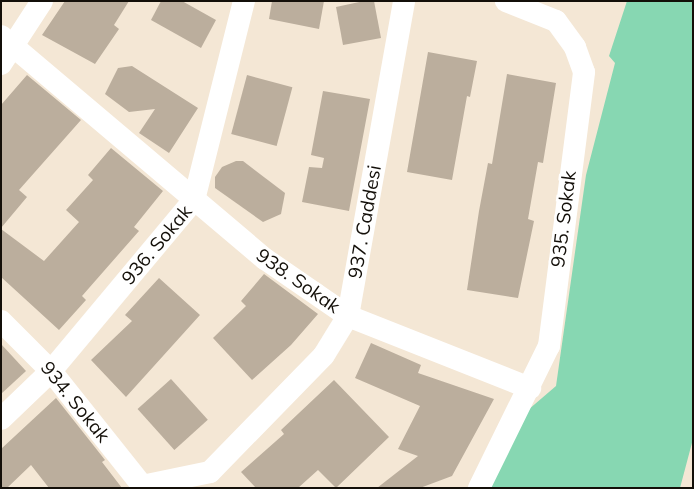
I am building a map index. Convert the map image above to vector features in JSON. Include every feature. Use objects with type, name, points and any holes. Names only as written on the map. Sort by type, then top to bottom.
[{"type":"street","points":[[5,49],[42,1]]},
{"type":"street","name":"936. Sokak","points":[[1,419],[51,371],[194,200],[244,1]]},
{"type":"street","name":"937. Caddesi","points":[[143,487],[210,472],[324,356],[348,316],[404,1]]},
{"type":"street","name":"935. Sokak","points":[[506,1],[556,21],[576,48],[584,72],[549,346],[530,388]]},
{"type":"street","name":"938. Sokak","points":[[5,49],[265,259],[348,316],[530,388]]},
{"type":"street","name":"934. Sokak","points":[[1,321],[51,371],[143,487]]},
{"type":"street","points":[[479,488],[530,388]]},
{"type":"green space","points":[[627,1],[693,1],[693,439],[680,488],[490,488],[528,410],[556,386],[586,175],[615,63],[609,56]]},
{"type":"building","points":[[65,1],[129,1],[114,25],[119,29],[95,64],[42,35]]},
{"type":"building","points":[[161,1],[182,1],[216,20],[201,48],[151,20]]},
{"type":"building","points":[[272,1],[324,1],[319,29],[269,19]]},
{"type":"building","points":[[364,1],[374,1],[381,38],[343,45],[336,7]]},
{"type":"building","points":[[428,52],[477,61],[470,97],[467,96],[452,180],[407,172]]},
{"type":"building","points":[[132,66],[198,108],[169,153],[139,133],[155,109],[129,112],[105,94],[118,68]]},
{"type":"building","points":[[507,74],[556,83],[543,163],[538,162],[528,219],[534,221],[518,298],[467,290],[479,211],[488,163],[492,164]]},
{"type":"building","points":[[27,75],[81,120],[19,190],[27,197],[1,228],[1,105]]},
{"type":"building","points":[[247,75],[292,87],[277,146],[231,134]]},
{"type":"building","points":[[323,91],[370,99],[349,211],[302,202],[309,167],[322,168],[324,158],[311,155]]},
{"type":"building","points":[[111,148],[163,191],[134,227],[139,231],[82,296],[86,300],[59,330],[1,277],[1,229],[44,261],[79,222],[66,210],[93,180],[88,175]]},
{"type":"building","points":[[236,161],[243,161],[285,193],[281,214],[263,222],[215,188],[215,177],[222,167]]},
{"type":"building","points":[[264,274],[318,314],[291,345],[252,380],[213,338],[246,306],[241,301]]},
{"type":"building","points":[[159,278],[200,315],[126,397],[91,360],[132,321],[125,315]]},
{"type":"building","points":[[371,343],[421,365],[418,373],[494,399],[452,476],[420,488],[377,488],[418,456],[398,449],[420,406],[355,378]]},
{"type":"building","points":[[1,344],[26,371],[1,394]]},
{"type":"building","points":[[171,379],[208,420],[174,450],[138,409]]},
{"type":"building","points":[[334,380],[389,437],[336,488],[318,470],[298,488],[256,488],[241,472],[284,434],[281,430]]},
{"type":"building","points":[[56,398],[105,460],[102,462],[122,488],[49,488],[31,465],[7,488],[1,488],[1,449]]}]
